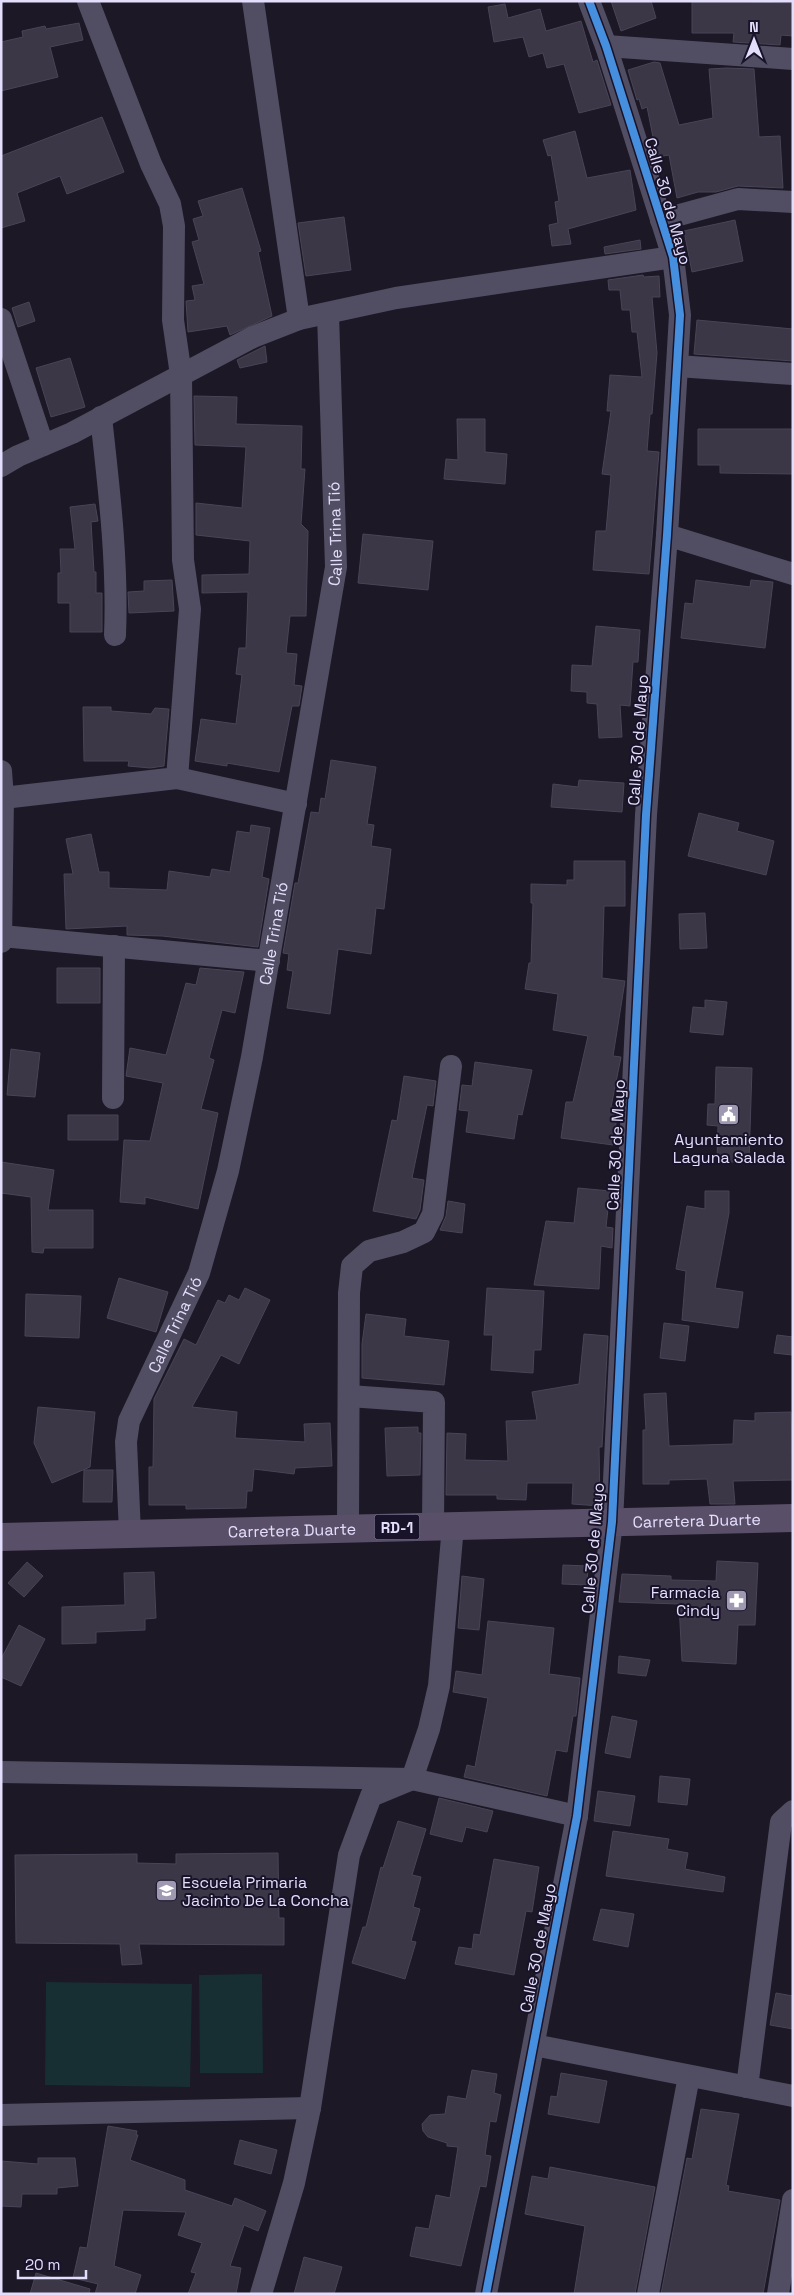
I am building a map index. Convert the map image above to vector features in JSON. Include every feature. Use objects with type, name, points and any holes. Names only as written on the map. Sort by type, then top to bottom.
[{"type":"main road","name":"Carretera Duarte","points":[[1,1537],[793,1518]]},
{"type":"street","points":[[88,1],[151,164],[170,204],[174,226],[173,320],[181,375],[183,560],[190,608],[177,778]]},
{"type":"street","points":[[253,1],[299,319]]},
{"type":"street","name":"Calle 30 de Mayo","points":[[486,2294],[577,1816],[612,1522],[646,815],[667,534],[680,315],[673,257],[606,46],[589,1]]},
{"type":"street","points":[[606,46],[793,59]]},
{"type":"street","points":[[661,220],[738,199],[793,202]]},
{"type":"street","points":[[1,466],[18,456],[72,433],[254,337],[299,319],[396,298],[673,257]]},
{"type":"street","name":"Calle Trina Tió","points":[[130,1533],[126,1442],[129,1421],[199,1273],[228,1171],[252,1057],[336,567],[328,314]]},
{"type":"street","points":[[1,319],[43,445]]},
{"type":"street","points":[[677,366],[793,374]]},
{"type":"street","points":[[101,417],[109,483],[116,610],[115,635]]},
{"type":"street","points":[[667,534],[793,574]]},
{"type":"street","points":[[1,771],[3,798],[2,939],[114,946],[269,961]]},
{"type":"street","points":[[3,798],[177,778],[296,804]]},
{"type":"street","points":[[113,1098],[114,946]]},
{"type":"street","points":[[348,1528],[349,1293],[352,1266],[369,1251],[403,1242],[424,1232],[433,1214],[451,1066]]},
{"type":"street","points":[[261,2294],[294,2183],[310,2108],[349,1855],[372,1796],[412,1779],[428,1730],[439,1686],[443,1526],[434,1402],[349,1396]]},
{"type":"street","points":[[1,1772],[412,1779],[577,1816]]},
{"type":"street","points":[[747,2087],[781,1822],[793,1811]]},
{"type":"street","points":[[534,2046],[793,2096]]},
{"type":"street","points":[[648,2294],[688,2076]]},
{"type":"street","points":[[1,2115],[310,2108]]},
{"type":"street","points":[[778,2294],[793,2200]]},
{"type":"green space","points":[[262,1974],[263,2073],[200,2073],[199,1975]]},
{"type":"green space","points":[[46,1982],[192,1984],[190,2087],[45,2085]]},
{"type":"building","points":[[611,1],[651,1],[656,18],[621,31]]},
{"type":"building","points":[[692,1],[793,3],[793,36],[781,35],[780,45],[733,42],[734,33],[692,33]]},
{"type":"building","points":[[505,4],[508,18],[540,9],[546,31],[581,21],[593,62],[597,60],[611,105],[579,113],[564,64],[547,68],[543,53],[529,57],[523,37],[494,42],[488,7]]},
{"type":"building","points":[[79,23],[83,40],[50,47],[58,77],[1,91],[1,42],[23,37],[22,31],[45,26],[46,29]]},
{"type":"building","points":[[654,62],[660,63],[679,125],[713,118],[709,69],[754,69],[759,137],[780,136],[783,188],[738,186],[716,192],[698,192],[677,198],[669,155],[657,157],[647,107],[642,109],[639,99],[637,100],[628,70]]},
{"type":"building","points":[[102,117],[124,172],[67,194],[60,176],[17,193],[25,221],[1,228],[1,156]]},
{"type":"building","points":[[575,131],[587,178],[630,170],[636,210],[568,229],[571,244],[552,246],[549,225],[558,223],[555,202],[559,201],[551,155],[548,156],[543,140]]},
{"type":"building","points":[[242,188],[261,251],[258,252],[272,316],[230,335],[227,326],[188,332],[186,301],[195,300],[192,286],[204,284],[192,242],[199,240],[193,219],[203,216],[198,201]]},
{"type":"building","points":[[344,217],[351,270],[306,276],[298,223]]},
{"type":"building","points":[[735,220],[743,261],[692,272],[684,231]]},
{"type":"building","points":[[640,240],[641,249],[605,254],[604,247]]},
{"type":"building","points":[[643,275],[644,277],[659,276],[660,297],[652,297],[657,353],[647,451],[659,452],[649,574],[593,570],[596,531],[606,531],[611,475],[602,474],[611,411],[607,411],[610,375],[642,377],[637,332],[632,332],[630,310],[622,310],[620,290],[609,290],[608,280]]},
{"type":"building","points":[[29,302],[35,321],[18,327],[12,308]]},
{"type":"building","points":[[697,320],[793,329],[793,361],[694,354]]},
{"type":"building","points":[[265,346],[267,362],[240,368],[237,360]]},
{"type":"building","points":[[70,358],[85,407],[51,417],[36,368]]},
{"type":"building","points":[[194,396],[237,397],[236,424],[302,426],[301,469],[305,469],[301,524],[308,531],[306,616],[290,616],[286,653],[297,654],[294,685],[302,686],[299,706],[292,706],[279,772],[227,763],[227,766],[195,761],[201,719],[236,724],[242,675],[236,674],[239,648],[246,648],[248,592],[202,593],[202,575],[249,574],[250,541],[196,535],[196,503],[242,508],[246,447],[195,445]]},
{"type":"building","points":[[457,419],[485,419],[485,452],[507,454],[505,484],[444,479],[446,459],[458,460]]},
{"type":"building","points":[[698,429],[793,429],[793,474],[720,473],[720,465],[698,465]]},
{"type":"building","points":[[95,504],[98,521],[91,522],[96,593],[102,593],[102,632],[70,632],[70,603],[58,603],[58,573],[61,573],[60,549],[75,549],[70,507]]},
{"type":"building","points":[[363,534],[433,541],[428,590],[358,583]]},
{"type":"building","points":[[172,580],[174,611],[129,613],[128,592],[144,591],[144,581]]},
{"type":"building","points":[[696,580],[750,587],[751,580],[773,582],[765,648],[681,638],[685,603],[693,604]]},
{"type":"building","points":[[596,626],[640,630],[638,662],[633,662],[630,706],[620,705],[622,737],[599,738],[597,704],[587,703],[587,692],[571,691],[572,665],[592,666]]},
{"type":"building","points":[[83,707],[111,707],[111,711],[151,714],[155,708],[169,709],[164,766],[150,768],[128,766],[129,761],[84,761]]},
{"type":"building","points":[[331,760],[376,767],[367,824],[374,825],[371,846],[391,849],[384,909],[376,908],[371,954],[338,949],[330,1014],[287,1008],[293,971],[287,970],[289,954],[283,953],[295,883],[298,883],[311,812],[319,813],[321,798],[325,799]]},
{"type":"building","points":[[579,780],[624,783],[622,812],[551,807],[553,784],[578,787]]},
{"type":"building","points":[[699,813],[739,823],[737,831],[774,841],[766,875],[688,856]]},
{"type":"building","points":[[251,825],[270,828],[262,877],[269,879],[258,947],[162,936],[127,935],[127,926],[66,929],[64,874],[73,874],[66,839],[91,834],[99,872],[109,872],[109,888],[167,890],[169,871],[210,877],[212,869],[230,872],[237,831],[250,833]]},
{"type":"building","points":[[574,861],[625,861],[625,906],[604,906],[602,978],[625,981],[613,1056],[621,1057],[611,1107],[618,1108],[613,1145],[561,1138],[566,1102],[573,1102],[588,1036],[553,1030],[558,994],[525,989],[529,963],[531,963],[533,903],[531,903],[531,884],[567,885],[567,880],[574,880]]},
{"type":"building","points":[[705,913],[707,948],[680,949],[679,914]]},
{"type":"building","points":[[57,968],[100,968],[100,1003],[57,1003]]},
{"type":"building","points":[[200,968],[244,972],[235,1013],[222,1010],[209,1058],[214,1060],[201,1109],[218,1113],[198,1209],[145,1197],[145,1204],[120,1202],[124,1140],[150,1141],[163,1083],[126,1076],[130,1048],[166,1055],[186,983],[196,985]]},
{"type":"building","points":[[705,1000],[727,1002],[723,1035],[690,1032],[693,1007],[705,1008]]},
{"type":"building","points":[[11,1049],[40,1053],[35,1097],[7,1095]]},
{"type":"building","points":[[475,1062],[532,1070],[522,1115],[518,1114],[514,1139],[466,1132],[469,1111],[459,1110],[462,1085],[472,1086]]},
{"type":"building","name":"Ayuntamiento Laguna Salada","points":[[716,1067],[752,1068],[749,1162],[717,1162],[718,1126],[707,1125],[708,1104],[715,1104]]},
{"type":"building","points":[[404,1076],[436,1081],[433,1106],[427,1105],[412,1178],[424,1180],[420,1210],[416,1219],[373,1211],[392,1120],[397,1121]]},
{"type":"building","points":[[68,1115],[118,1115],[118,1140],[68,1140]]},
{"type":"building","points":[[1,1162],[54,1170],[48,1210],[93,1210],[93,1248],[44,1248],[43,1253],[32,1252],[31,1197],[1,1193]]},
{"type":"building","points":[[578,1188],[610,1191],[606,1227],[613,1228],[612,1248],[601,1246],[599,1289],[534,1285],[546,1221],[574,1223]]},
{"type":"building","points":[[705,1191],[729,1191],[729,1213],[715,1288],[743,1292],[738,1328],[682,1320],[686,1271],[676,1269],[687,1206],[705,1209]]},
{"type":"building","points":[[448,1201],[465,1204],[462,1233],[440,1230],[446,1216]]},
{"type":"building","points":[[119,1278],[168,1292],[156,1332],[107,1318]]},
{"type":"building","points":[[245,1288],[270,1300],[239,1364],[221,1355],[192,1407],[237,1412],[235,1438],[305,1442],[304,1424],[330,1423],[332,1466],[295,1468],[294,1474],[254,1469],[252,1491],[247,1491],[246,1508],[186,1509],[186,1505],[149,1505],[149,1467],[153,1467],[154,1399],[184,1339],[196,1345],[218,1300],[225,1303],[229,1295],[239,1300]]},
{"type":"building","points":[[487,1288],[544,1291],[541,1350],[534,1350],[533,1373],[491,1370],[493,1335],[484,1335]]},
{"type":"building","points":[[26,1294],[81,1296],[79,1338],[25,1336]]},
{"type":"building","points":[[366,1314],[406,1319],[404,1336],[449,1341],[444,1385],[362,1378],[362,1344]]},
{"type":"building","points":[[664,1323],[689,1326],[685,1361],[660,1358]]},
{"type":"building","points":[[584,1334],[608,1336],[602,1447],[599,1447],[600,1506],[572,1504],[573,1483],[527,1483],[526,1500],[497,1499],[497,1495],[446,1495],[447,1433],[466,1434],[465,1460],[508,1461],[506,1421],[537,1420],[532,1392],[579,1384]]},
{"type":"building","points":[[777,1335],[793,1337],[792,1355],[774,1353]]},
{"type":"building","points":[[666,1393],[669,1446],[733,1444],[734,1420],[755,1421],[755,1413],[791,1412],[793,1480],[733,1481],[735,1504],[710,1504],[707,1479],[669,1480],[669,1484],[643,1484],[643,1430],[646,1430],[644,1394]]},
{"type":"building","points":[[38,1407],[95,1412],[90,1467],[52,1483],[34,1443]]},
{"type":"building","points":[[418,1427],[418,1433],[421,1433],[420,1475],[387,1476],[385,1428]]},
{"type":"building","points":[[84,1470],[113,1470],[112,1502],[83,1502]]},
{"type":"building","points":[[717,1561],[758,1563],[755,1625],[738,1625],[736,1664],[682,1661],[679,1604],[619,1602],[622,1574],[671,1576],[671,1580],[716,1581]]},
{"type":"building","points":[[27,1562],[43,1576],[24,1597],[8,1583]]},
{"type":"building","points":[[563,1565],[588,1566],[587,1585],[562,1584]]},
{"type":"building","points":[[154,1572],[156,1618],[145,1619],[145,1630],[96,1632],[96,1643],[62,1644],[62,1607],[125,1605],[124,1573]]},
{"type":"building","points":[[462,1576],[484,1579],[479,1630],[458,1628]]},
{"type":"building","points":[[488,1621],[554,1628],[549,1674],[580,1678],[576,1716],[573,1716],[567,1752],[556,1750],[547,1796],[464,1777],[467,1765],[475,1767],[488,1698],[453,1692],[456,1671],[482,1675]]},
{"type":"building","points":[[19,1625],[45,1639],[21,1686],[1,1677],[1,1659]]},
{"type":"building","points":[[619,1656],[650,1660],[646,1676],[618,1673]]},
{"type":"building","points":[[612,1716],[637,1721],[630,1758],[605,1753]]},
{"type":"building","points":[[660,1776],[690,1779],[687,1805],[658,1802]]},
{"type":"building","points":[[598,1791],[635,1796],[630,1826],[594,1821]]},
{"type":"building","points":[[439,1798],[493,1811],[487,1832],[466,1827],[462,1842],[430,1834]]},
{"type":"building","points":[[398,1821],[426,1829],[412,1875],[421,1877],[413,1907],[420,1909],[411,1941],[416,1942],[405,1979],[352,1963],[363,1927],[366,1927],[381,1867],[383,1868]]},
{"type":"building","points":[[613,1831],[669,1839],[667,1849],[688,1853],[685,1869],[725,1877],[723,1892],[606,1876]]},
{"type":"building","points":[[278,1853],[279,1918],[284,1918],[284,1945],[139,1944],[142,1964],[122,1965],[120,1944],[16,1943],[15,1855],[137,1854],[137,1863],[176,1864],[176,1854]]},
{"type":"building","points":[[494,1859],[539,1867],[532,1912],[526,1911],[514,1975],[455,1964],[459,1947],[472,1949],[474,1934],[480,1935]]},
{"type":"building","points":[[601,1909],[634,1914],[628,1947],[593,1940]]},
{"type":"building","points":[[776,1993],[793,1996],[793,2029],[770,2025]]},
{"type":"building","points":[[472,2070],[497,2074],[494,2093],[501,2095],[496,2122],[490,2121],[485,2155],[491,2156],[486,2187],[480,2186],[461,2266],[410,2256],[416,2227],[429,2229],[436,2195],[450,2198],[458,2147],[447,2146],[447,2143],[428,2137],[423,2131],[422,2124],[430,2115],[445,2114],[448,2096],[466,2099]]},
{"type":"building","points":[[561,2073],[607,2081],[599,2123],[548,2114],[551,2096],[557,2097]]},
{"type":"building","points":[[701,2109],[739,2114],[726,2185],[729,2186],[728,2191],[780,2200],[763,2294],[661,2294],[687,2158],[692,2159]]},
{"type":"building","points":[[108,2126],[137,2131],[136,2135],[138,2135],[130,2160],[185,2180],[185,2190],[232,2206],[235,2198],[266,2211],[258,2231],[244,2225],[230,2266],[241,2268],[236,2294],[188,2294],[196,2273],[191,2272],[202,2243],[178,2235],[186,2212],[123,2210],[114,2266],[141,2275],[135,2294],[95,2294],[98,2284],[73,2278],[80,2247],[87,2248]]},
{"type":"building","points":[[240,2140],[277,2150],[271,2174],[234,2164]]},
{"type":"building","points":[[38,2158],[75,2158],[78,2186],[57,2188],[57,2194],[22,2194],[21,2207],[1,2206],[1,2161],[38,2164]]},
{"type":"building","points":[[550,2167],[655,2187],[635,2294],[574,2294],[585,2226],[525,2214],[532,2176],[548,2179]]},
{"type":"building","points":[[304,2257],[342,2267],[334,2294],[294,2294]]},
{"type":"building","points":[[36,2273],[90,2289],[89,2294],[30,2294]]},
{"type":"cycle path","points":[[486,2294],[577,1816],[612,1522],[646,815],[667,535],[680,315],[673,257],[606,46],[589,1]]},
{"type":"place","name":"Ayuntamiento Laguna Salada","points":[[729,1115]]},
{"type":"place","name":"Farmacia Cindy","points":[[736,1601]]},
{"type":"place","name":"Escuela Primaria Jacinto De La Concha","points":[[166,1891]]}]
